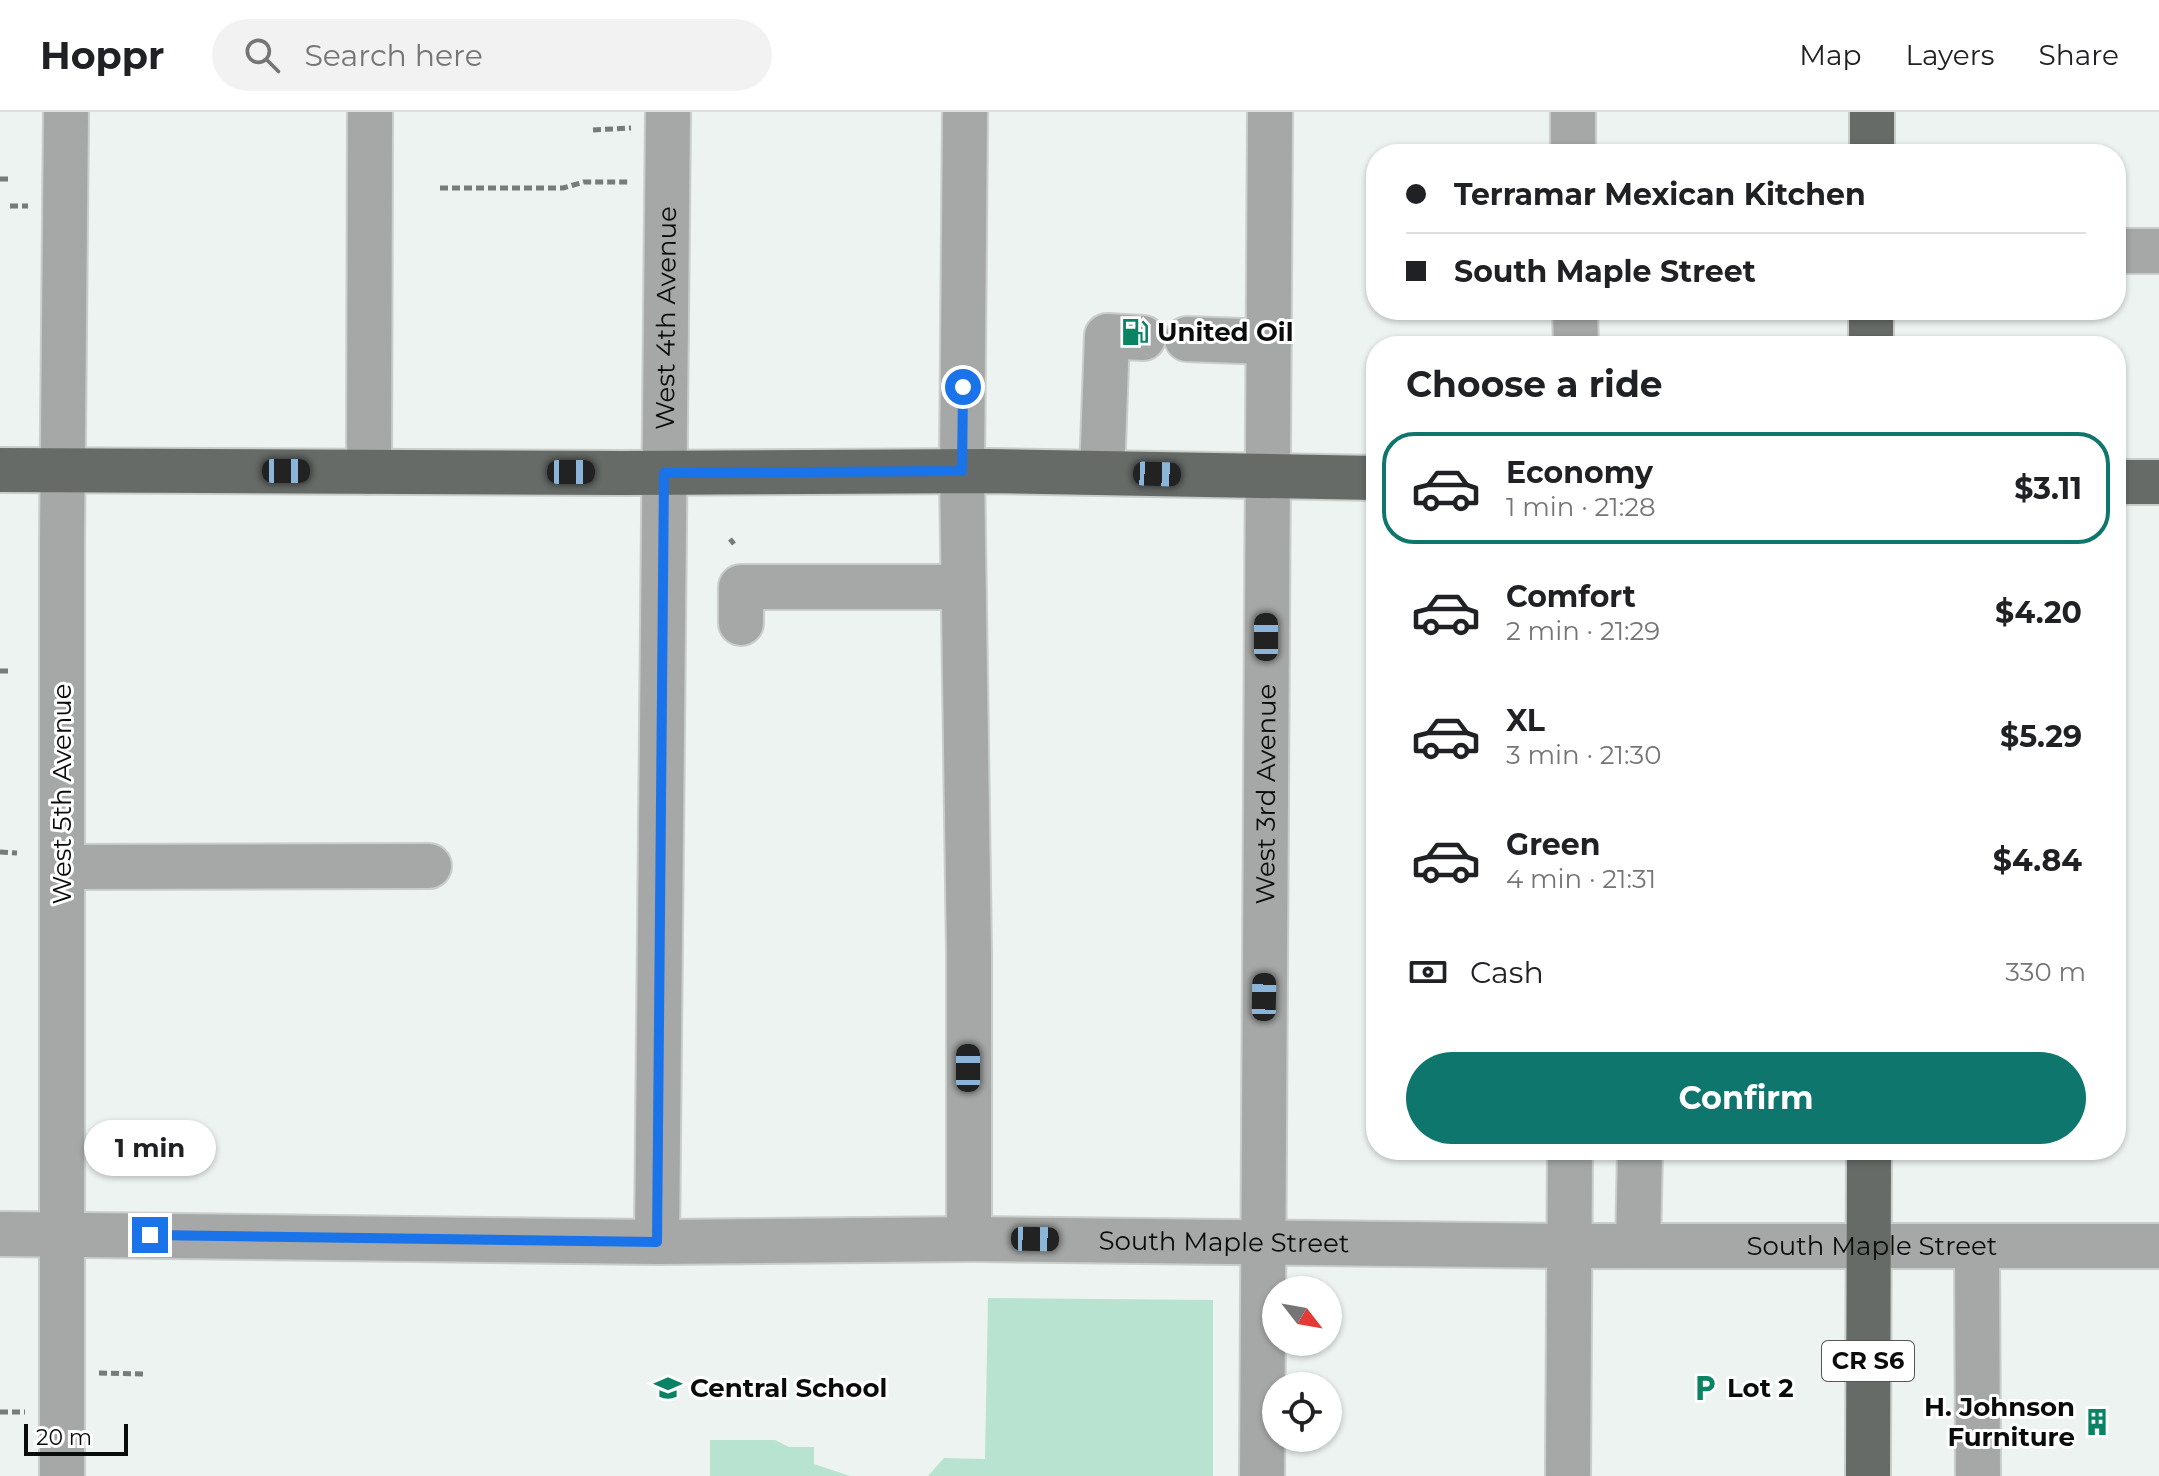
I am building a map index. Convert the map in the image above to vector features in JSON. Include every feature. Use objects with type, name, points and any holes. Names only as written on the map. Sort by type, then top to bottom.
[{"type":"main road","points":[[1872,112],[1872,144]]},
{"type":"main road","points":[[0,470],[962,471],[1366,478]]},
{"type":"main road","points":[[2126,482],[2159,482]]},
{"type":"main road","name":"CR S6","points":[[1868,1476],[1869,1160]]},
{"type":"street","name":"West 5th Avenue","points":[[62,1476],[66,112]]},
{"type":"street","points":[[369,472],[370,112]]},
{"type":"street","name":"West 4th Avenue","points":[[657,1242],[668,112]]},
{"type":"street","points":[[965,112],[962,471],[969,953],[969,1239]]},
{"type":"street","name":"West 3rd Avenue","points":[[1262,1476],[1270,112]]},
{"type":"street","points":[[1573,112],[1573,144]]},
{"type":"street","points":[[2126,251],[2159,251]]},
{"type":"street","points":[[1102,473],[1107,336],[1143,338]]},
{"type":"street","points":[[1187,339],[1269,342]]},
{"type":"street","points":[[741,623],[741,587],[963,587]]},
{"type":"street","points":[[62,867],[429,866]]},
{"type":"street","points":[[1568,1476],[1570,1160]]},
{"type":"street","points":[[1638,1246],[1640,1160]]},
{"type":"street","name":"South Maple Street","points":[[0,1234],[657,1242],[969,1239],[1569,1246],[2159,1246]]},
{"type":"street","points":[[1977,1246],[1978,1476]]},
{"type":"path","points":[[0,179],[10,179]]},
{"type":"path","points":[[440,188],[563,188],[584,182],[667,180]]},
{"type":"path","points":[[0,671],[9,671]]},
{"type":"path","points":[[0,852],[17,853]]},
{"type":"green space","points":[[988,1298],[1213,1300],[1213,1476],[928,1476],[944,1458],[985,1459]]},
{"type":"green space","points":[[710,1440],[775,1440],[789,1447],[814,1447],[814,1464],[850,1476],[710,1476]]},
{"type":"place","name":"United Oil","points":[[1135,332]]},
{"type":"place","name":"Central School","points":[[668,1388]]},
{"type":"place","name":"Lot 2","points":[[1705,1388]]},
{"type":"place","name":"H. Johnson Furniture","points":[[2097,1422]]},
{"type":"route","points":[[150,1235],[657,1242],[664,473],[962,471],[963,387]]}]
